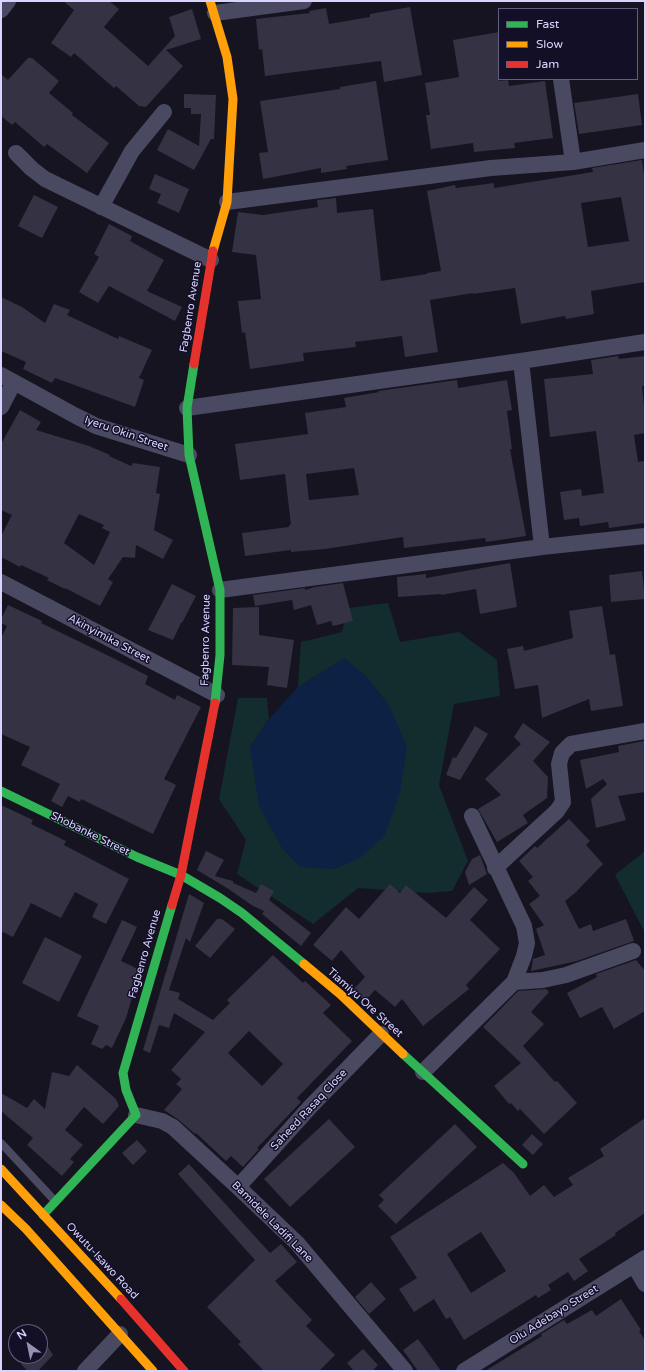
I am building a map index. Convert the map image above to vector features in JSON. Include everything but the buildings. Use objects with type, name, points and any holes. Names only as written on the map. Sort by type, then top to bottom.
[{"type":"street","points":[[1,10],[8,1]]},
{"type":"street","points":[[213,7],[304,1]]},
{"type":"street","name":"Fagbenro Avenue","points":[[136,1115],[126,1090],[123,1073],[181,875],[217,695],[220,655],[220,590],[189,456],[187,408],[211,260],[227,202],[233,99],[227,57],[213,7]]},
{"type":"street","points":[[561,80],[573,162]]},
{"type":"street","points":[[101,207],[132,151],[164,112]]},
{"type":"street","points":[[227,202],[491,168],[573,162],[645,150]]},
{"type":"street","points":[[16,153],[32,169],[45,179],[211,260]]},
{"type":"street","points":[[187,408],[521,362],[645,342]]},
{"type":"street","points":[[521,362],[542,546]]},
{"type":"street","points":[[1,407],[8,379]]},
{"type":"street","name":"Iyeru Okin Street","points":[[8,379],[96,426],[189,456]]},
{"type":"street","points":[[220,590],[542,546],[645,536]]},
{"type":"street","name":"Akinyimika Street","points":[[1,582],[217,695]]},
{"type":"street","points":[[495,868],[557,811],[562,802],[559,764],[562,753],[572,744],[645,731]]},
{"type":"street","name":"Shobanke Street","points":[[1,791],[137,857],[181,875]]},
{"type":"street","points":[[423,1072],[514,982],[524,956],[527,943],[524,926],[495,868],[472,816]]},
{"type":"street","name":"Tiamiyu Ore Street","points":[[181,875],[242,913],[340,994],[381,1034],[523,1164]]},
{"type":"street","points":[[514,982],[543,980],[566,975],[633,951]]},
{"type":"street","name":"Saheed Rasaq Close","points":[[238,1187],[311,1106],[381,1034]]},
{"type":"street","points":[[43,1215],[136,1115]]},
{"type":"street","name":"Bamidele Ladifi Lane","points":[[136,1115],[162,1121],[174,1127],[238,1187],[297,1244],[405,1371]]},
{"type":"street","name":"Owutu-Isawo Road","points":[[1,1170],[135,1314],[184,1371]]},
{"type":"street","points":[[1,1205],[26,1228],[153,1371]]},
{"type":"street","points":[[640,1262],[645,1284]]},
{"type":"street","name":"Olu Adebayo Street","points":[[464,1371],[640,1262]]},
{"type":"street","points":[[85,1371],[120,1334]]},
{"type":"lane","points":[[1,1143],[55,1201]]},
{"type":"green space","points":[[388,603],[400,642],[459,632],[497,660],[500,696],[454,704],[439,785],[468,861],[452,891],[427,893],[358,888],[313,924],[237,874],[246,840],[219,799],[238,698],[267,698],[269,719],[250,747],[345,658],[298,687],[301,642],[342,632],[348,608]]},
{"type":"green space","points":[[645,851],[645,933],[615,875]]},
{"type":"water","points":[[345,658],[369,679],[390,707],[407,747],[400,792],[385,835],[360,858],[334,869],[300,867],[282,848],[259,806],[250,747],[269,719],[298,687]]},
{"type":"traffic: fast","points":[[194,364],[187,408],[189,455],[220,590],[220,655],[215,703]]},
{"type":"traffic: fast","points":[[1,791],[137,857],[181,875],[242,913],[304,964]]},
{"type":"traffic: fast","points":[[43,1215],[136,1115],[126,1090],[123,1073],[172,905]]},
{"type":"traffic: fast","points":[[403,1054],[523,1164]]},
{"type":"traffic: slow","points":[[210,1],[227,57],[233,99],[227,202],[213,251]]},
{"type":"traffic: slow","points":[[304,964],[340,994],[403,1054]]},
{"type":"traffic: slow","points":[[1,1169],[121,1299]]},
{"type":"traffic: slow","points":[[1,1205],[26,1229],[153,1371]]},
{"type":"traffic: jam","points":[[194,364],[213,251]]},
{"type":"traffic: jam","points":[[172,905],[181,875],[215,703]]},
{"type":"traffic: jam","points":[[121,1299],[184,1371]]}]
